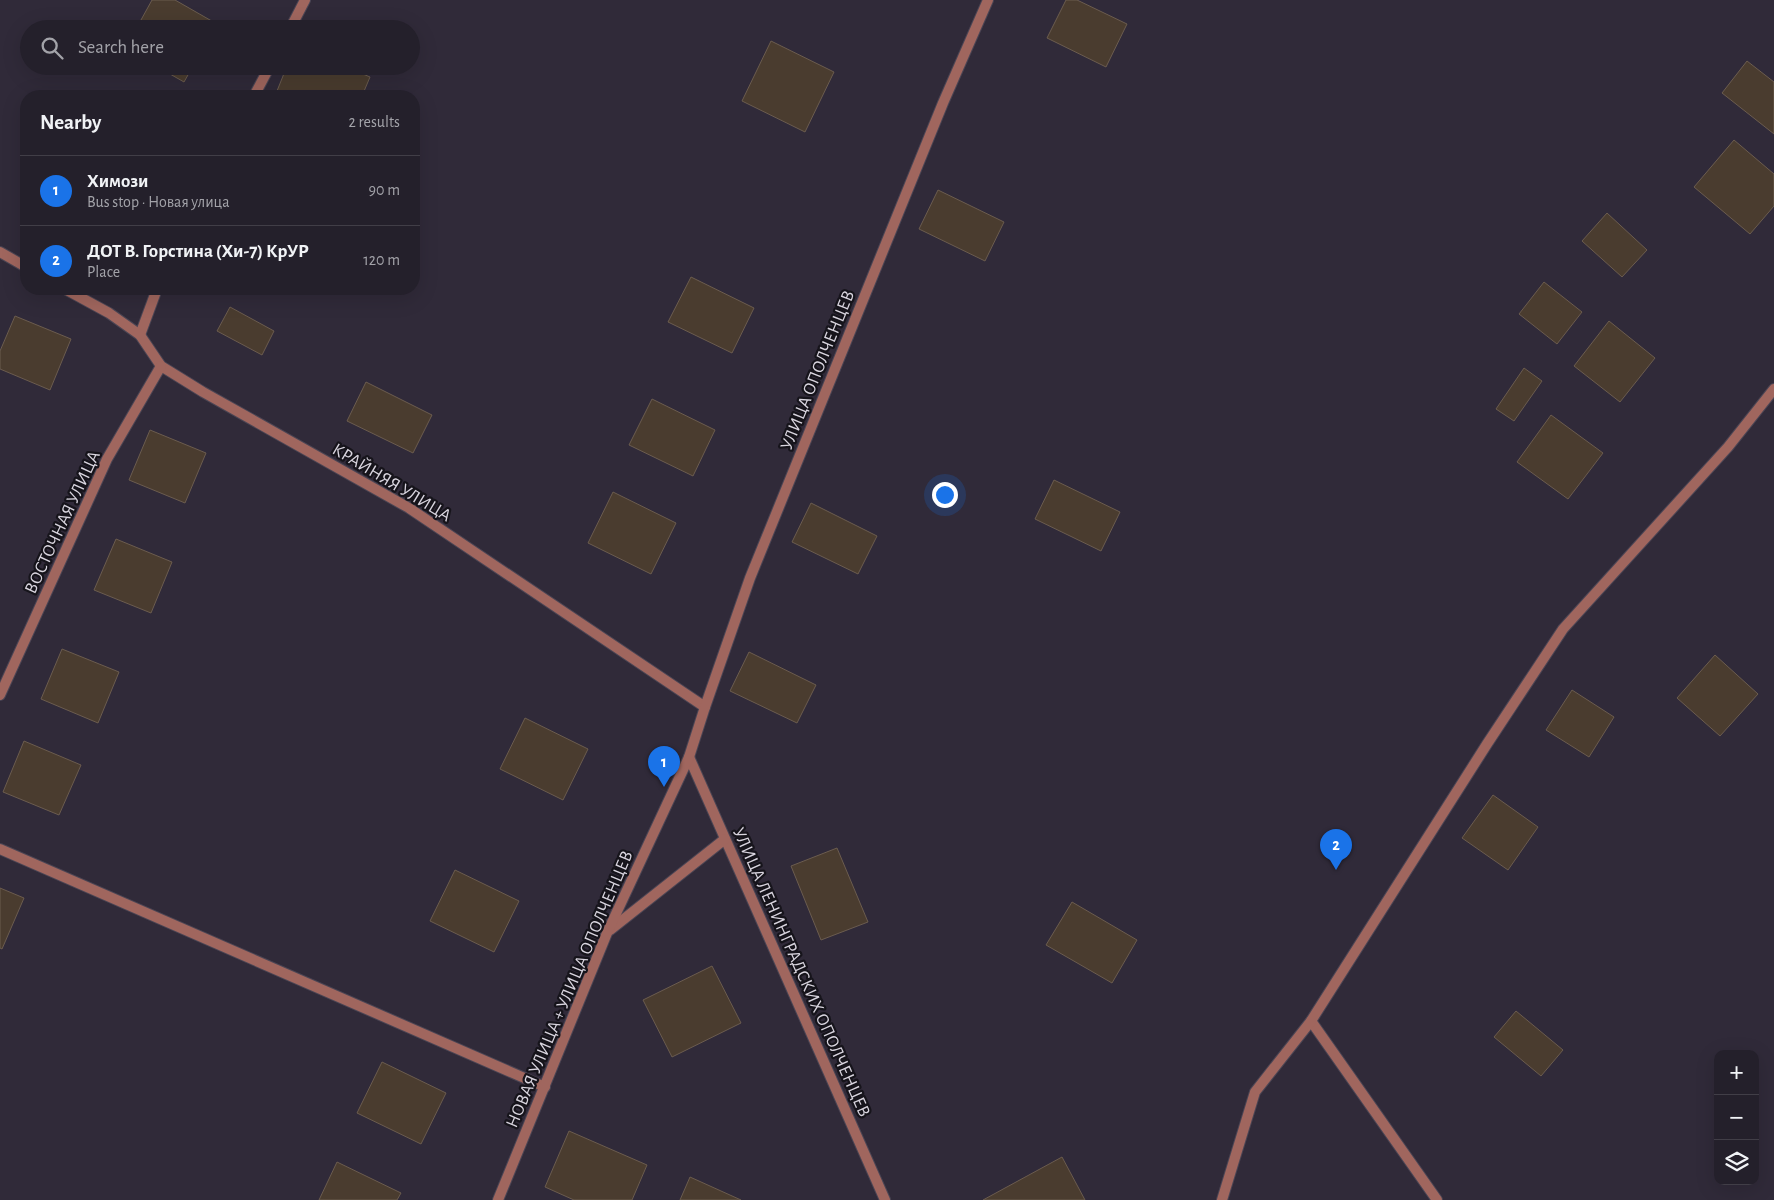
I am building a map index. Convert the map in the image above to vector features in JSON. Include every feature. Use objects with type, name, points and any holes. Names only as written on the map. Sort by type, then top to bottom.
[{"type":"street","points":[[295,20],[305,0]]},
{"type":"street","name":"УЛИЦА ОПОЛЧЕНЦЕВ","points":[[689,757],[750,578],[943,103],[988,0]]},
{"type":"street","points":[[257,90],[265,75]]},
{"type":"street","points":[[0,252],[20,264]]},
{"type":"street","name":"КРАЙНЯЯ УЛИЦА","points":[[76,295],[109,313],[140,336],[161,366],[408,508],[705,706]]},
{"type":"street","points":[[140,336],[155,295]]},
{"type":"street","name":"ВОСТОЧНАЯ УЛИЦА","points":[[0,695],[107,459],[161,366]]},
{"type":"street","points":[[1222,1200],[1255,1092],[1311,1021],[1487,744],[1563,629],[1728,447],[1774,389]]},
{"type":"street","name":"НОВАЯ УЛИЦА + УЛИЦА ОПОЛЧЕНЦЕВ","points":[[498,1200],[607,933],[689,757]]},
{"type":"street","name":"УЛИЦА ЛЕНИНГРАДСКИХ ОПОЛЧЕНЦЕВ","points":[[689,757],[883,1198]]},
{"type":"street","points":[[607,933],[725,839]]},
{"type":"street","points":[[0,849],[545,1087]]},
{"type":"street","points":[[1311,1021],[1437,1200]]},
{"type":"building","points":[[152,0],[175,0],[210,20],[141,20]]},
{"type":"building","points":[[1066,0],[1077,0],[1127,24],[1106,67],[1047,38]]},
{"type":"building","points":[[771,41],[834,72],[805,132],[742,101]]},
{"type":"building","points":[[1747,61],[1774,82],[1774,134],[1722,93]]},
{"type":"building","points":[[172,75],[188,75],[184,82]]},
{"type":"building","points":[[283,75],[365,75],[370,77],[365,90],[277,90]]},
{"type":"building","points":[[1734,140],[1774,174],[1774,206],[1750,234],[1694,187]]},
{"type":"building","points":[[938,190],[1004,222],[985,261],[919,229]]},
{"type":"building","points":[[1607,213],[1647,250],[1622,277],[1582,241]]},
{"type":"building","points":[[691,277],[754,308],[732,353],[668,322]]},
{"type":"building","points":[[1544,282],[1582,312],[1557,344],[1519,314]]},
{"type":"building","points":[[230,307],[274,331],[262,355],[217,331]]},
{"type":"building","points":[[15,316],[71,339],[50,390],[0,369],[0,351]]},
{"type":"building","points":[[1609,321],[1655,358],[1620,402],[1574,366]]},
{"type":"building","points":[[1524,368],[1542,381],[1514,421],[1496,409]]},
{"type":"building","points":[[366,382],[432,415],[413,453],[347,421]]},
{"type":"building","points":[[652,399],[715,430],[693,476],[629,445]]},
{"type":"building","points":[[1551,415],[1603,453],[1568,499],[1517,462]]},
{"type":"building","points":[[150,430],[206,453],[185,503],[129,480]]},
{"type":"building","points":[[1054,480],[1120,512],[1101,551],[1035,519]]},
{"type":"building","points":[[613,492],[676,523],[651,574],[588,543]]},
{"type":"building","points":[[811,503],[877,536],[858,574],[792,542]]},
{"type":"building","points":[[116,539],[172,562],[151,613],[94,590]]},
{"type":"building","points":[[62,649],[119,672],[98,723],[41,699]]},
{"type":"building","points":[[749,652],[816,685],[797,723],[730,691]]},
{"type":"building","points":[[1715,655],[1758,694],[1720,736],[1677,698]]},
{"type":"building","points":[[1572,690],[1614,717],[1589,757],[1546,730]]},
{"type":"building","points":[[525,718],[588,749],[563,800],[500,769]]},
{"type":"building","points":[[24,741],[81,765],[59,815],[3,792]]},
{"type":"building","points":[[1493,795],[1538,827],[1508,870],[1462,838]]},
{"type":"building","points":[[837,848],[868,922],[821,940],[791,866]]},
{"type":"building","points":[[455,870],[519,901],[494,952],[430,921]]},
{"type":"building","points":[[0,888],[24,898],[2,949],[0,948]]},
{"type":"building","points":[[1072,902],[1137,940],[1112,983],[1046,945]]},
{"type":"building","points":[[712,966],[741,1023],[672,1057],[643,1000]]},
{"type":"building","points":[[1516,1011],[1563,1050],[1541,1076],[1494,1037]]},
{"type":"building","points":[[382,1062],[446,1093],[421,1144],[357,1113]]},
{"type":"building","points":[[569,1131],[647,1165],[632,1200],[574,1200],[545,1187]]},
{"type":"building","points":[[1062,1157],[1085,1200],[983,1200]]},
{"type":"building","points":[[337,1162],[401,1193],[397,1200],[319,1200]]},
{"type":"building","points":[[690,1177],[741,1200],[680,1200]]},
{"type":"place","name":"Химози","points":[[664,787]]},
{"type":"place","name":"ДОТ В. Горстина (Хи-7) КрУР","points":[[1336,870]]}]
